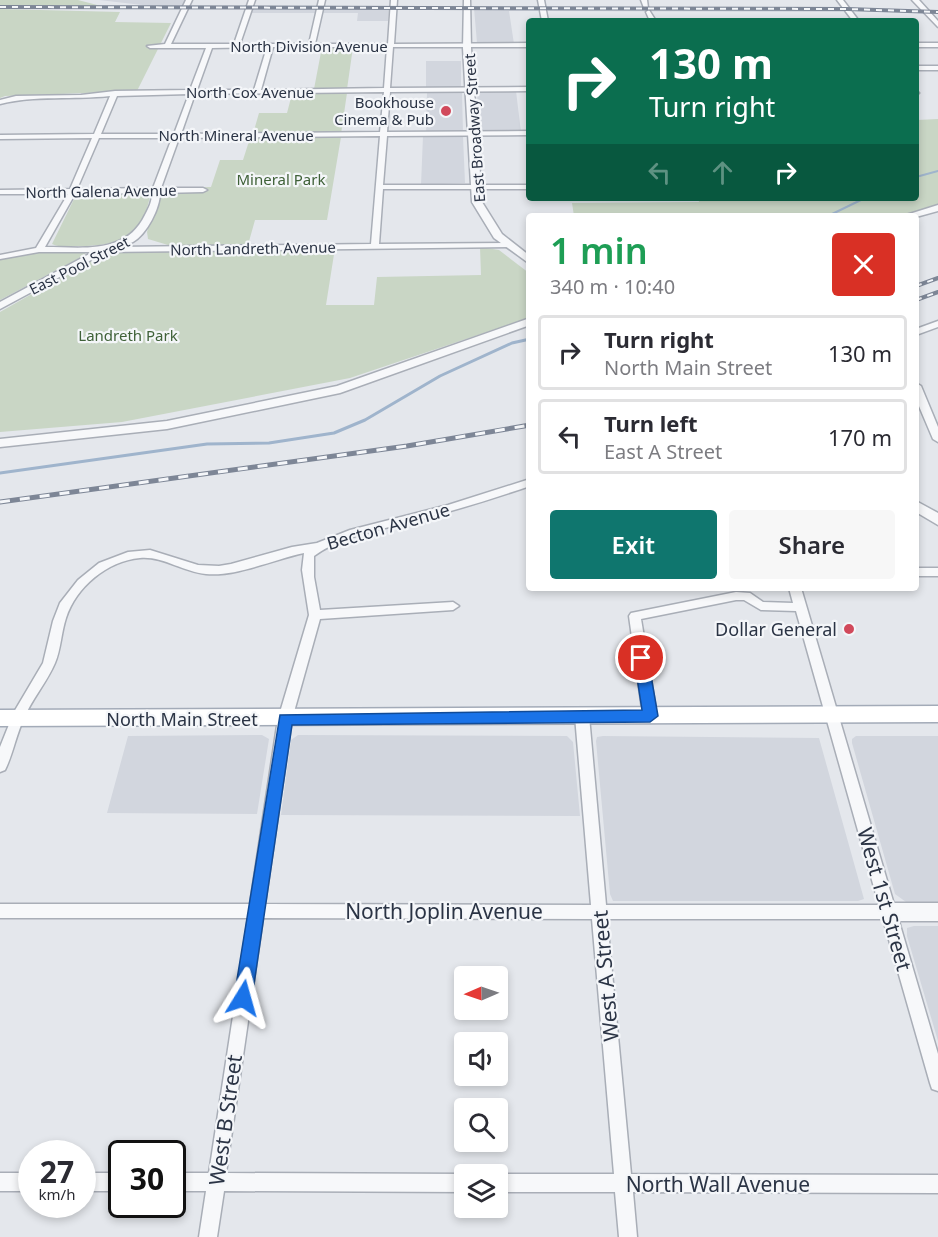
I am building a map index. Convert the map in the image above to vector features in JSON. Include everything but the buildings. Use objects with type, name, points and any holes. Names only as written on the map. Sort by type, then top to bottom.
[{"type":"main road","name":"North Main Street","points":[[9,718],[285,719],[938,714]]},
{"type":"street","points":[[167,46],[189,0]]},
{"type":"street","points":[[236,46],[252,0]]},
{"type":"street","points":[[312,46],[322,0]]},
{"type":"street","points":[[375,246],[394,0]]},
{"type":"street","name":"East Broadway Street","points":[[467,0],[475,187],[482,214],[507,245],[526,258]]},
{"type":"street","points":[[541,0],[544,18]]},
{"type":"street","points":[[644,0],[652,18]]},
{"type":"street","points":[[840,0],[854,18]]},
{"type":"street","points":[[915,0],[938,25]]},
{"type":"street","name":"North Division Avenue","points":[[150,46],[526,45]]},
{"type":"street","points":[[919,45],[938,45]]},
{"type":"street","name":"East Pool Street","points":[[0,306],[103,250],[124,244],[140,232],[156,201],[156,191],[210,46]]},
{"type":"street","points":[[257,92],[270,46]]},
{"type":"street","points":[[919,68],[938,68]]},
{"type":"street","name":"North Cox Avenue","points":[[3,101],[115,93],[526,89]]},
{"type":"street","points":[[39,250],[72,193],[115,93]]},
{"type":"street","name":"North Mineral Avenue","points":[[0,137],[526,133]]},
{"type":"street","points":[[381,188],[526,187]]},
{"type":"street","name":"North Galena Avenue","points":[[0,192],[203,190]]},
{"type":"street","points":[[919,213],[938,208]]},
{"type":"street","name":"North Landreth Avenue","points":[[0,257],[39,250],[507,245]]},
{"type":"street","points":[[0,443],[167,425],[340,389],[526,322]]},
{"type":"street","points":[[919,331],[938,324]]},
{"type":"street","points":[[919,392],[938,440]]},
{"type":"street","points":[[926,407],[938,407]]},
{"type":"street","name":"Becton Avenue","points":[[285,719],[315,615],[314,599],[307,580],[306,565],[309,554],[317,547],[526,483]]},
{"type":"street","points":[[919,507],[938,520]]},
{"type":"street","points":[[0,766],[9,718],[48,664],[63,607],[85,579],[124,556],[151,554],[184,566],[212,571],[294,550],[317,547]]},
{"type":"street","points":[[919,572],[938,572]]},
{"type":"street","name":"West 1st Street","points":[[796,591],[938,1083]]},
{"type":"street","points":[[650,716],[635,615],[736,596],[746,596],[762,606],[800,607]]},
{"type":"street","points":[[315,615],[453,606]]},
{"type":"street","name":"West A Street","points":[[582,716],[628,1237]]},
{"type":"street","name":"West B Street","points":[[208,1237],[285,719]]},
{"type":"street","name":"North Joplin Avenue","points":[[0,911],[889,912]]},
{"type":"street","points":[[889,912],[938,912]]},
{"type":"street","points":[[0,1182],[18,1182]]},
{"type":"street","points":[[186,1182],[454,1183]]},
{"type":"street","name":"North Wall Avenue","points":[[508,1183],[938,1184]]},
{"type":"shaded area","points":[[99,0],[185,0],[182,6],[151,6]]},
{"type":"shaded area","points":[[538,7],[538,11],[509,11],[514,44],[477,43],[474,8]]},
{"type":"shaded area","points":[[840,7],[844,12],[548,11],[548,8]]},
{"type":"shaded area","points":[[253,8],[317,8],[315,13],[251,13]]},
{"type":"shaded area","points":[[324,8],[389,8],[388,21],[357,21],[358,13],[323,13]]},
{"type":"shaded area","points":[[426,61],[461,61],[461,87],[426,88]]},
{"type":"shaded area","points":[[516,91],[521,132],[480,131],[477,93]]},
{"type":"shaded area","points":[[427,92],[462,93],[463,132],[426,133]]},
{"type":"shaded area","points":[[423,136],[463,137],[465,183],[421,185]]},
{"type":"shaded area","points":[[262,735],[269,739],[257,814],[107,813],[128,736]]},
{"type":"shaded area","points":[[298,735],[567,736],[573,742],[580,816],[281,815],[291,740]]},
{"type":"shaded area","points":[[856,736],[938,736],[938,902],[906,902],[895,894],[852,743],[852,739]]},
{"type":"shaded area","points":[[597,737],[819,738],[864,899],[858,901],[613,901],[610,894],[596,741]]},
{"type":"shaded area","points":[[938,926],[938,1041],[907,936],[907,928]]},
{"type":"green space","points":[[0,0],[78,0],[101,6],[0,5]]},
{"type":"green space","points":[[0,9],[120,12],[115,22],[171,23],[137,91],[0,98]]},
{"type":"green space","points":[[322,47],[353,47],[347,89],[314,89]]},
{"type":"green space","name":"Mineral Park","points":[[347,93],[341,134],[253,134],[259,113],[287,113],[292,94]]},
{"type":"green space","points":[[938,119],[938,205],[909,213],[574,213],[572,203],[919,201],[919,120]]},
{"type":"green space","name":"Mineral Park","points":[[341,137],[327,220],[255,220],[248,245],[168,245],[148,239],[147,232],[161,188],[211,187],[220,160],[243,160],[250,138]]},
{"type":"green space","points":[[145,193],[150,196],[141,222],[126,237],[93,246],[52,244],[76,195]]},
{"type":"green space","name":"Landreth Park","points":[[480,247],[499,250],[526,271],[526,319],[350,378],[122,422],[0,432],[0,312],[106,252],[335,248],[326,305],[374,305],[377,277],[481,275]]},
{"type":"green space","points":[[54,248],[86,250],[85,255],[0,300],[0,256]]},
{"type":"waterway","points":[[919,176],[938,171]]},
{"type":"waterway","points":[[834,213],[859,201]]},
{"type":"waterway","points":[[0,473],[207,444],[269,443],[334,433],[365,420],[440,376],[512,343],[526,340]]},
{"type":"railway","points":[[0,7],[847,9],[938,12]]},
{"type":"railway","points":[[919,285],[938,278]]},
{"type":"railway","points":[[919,299],[938,292]]},
{"type":"railway","points":[[0,502],[407,446],[526,426]]},
{"type":"place","name":"Bookhouse Cinema & Pub","points":[[446,111]]},
{"type":"place","name":"Dollar General","points":[[849,629]]},
{"type":"route","points":[[243,998],[285,719],[650,716],[641,658]]}]
